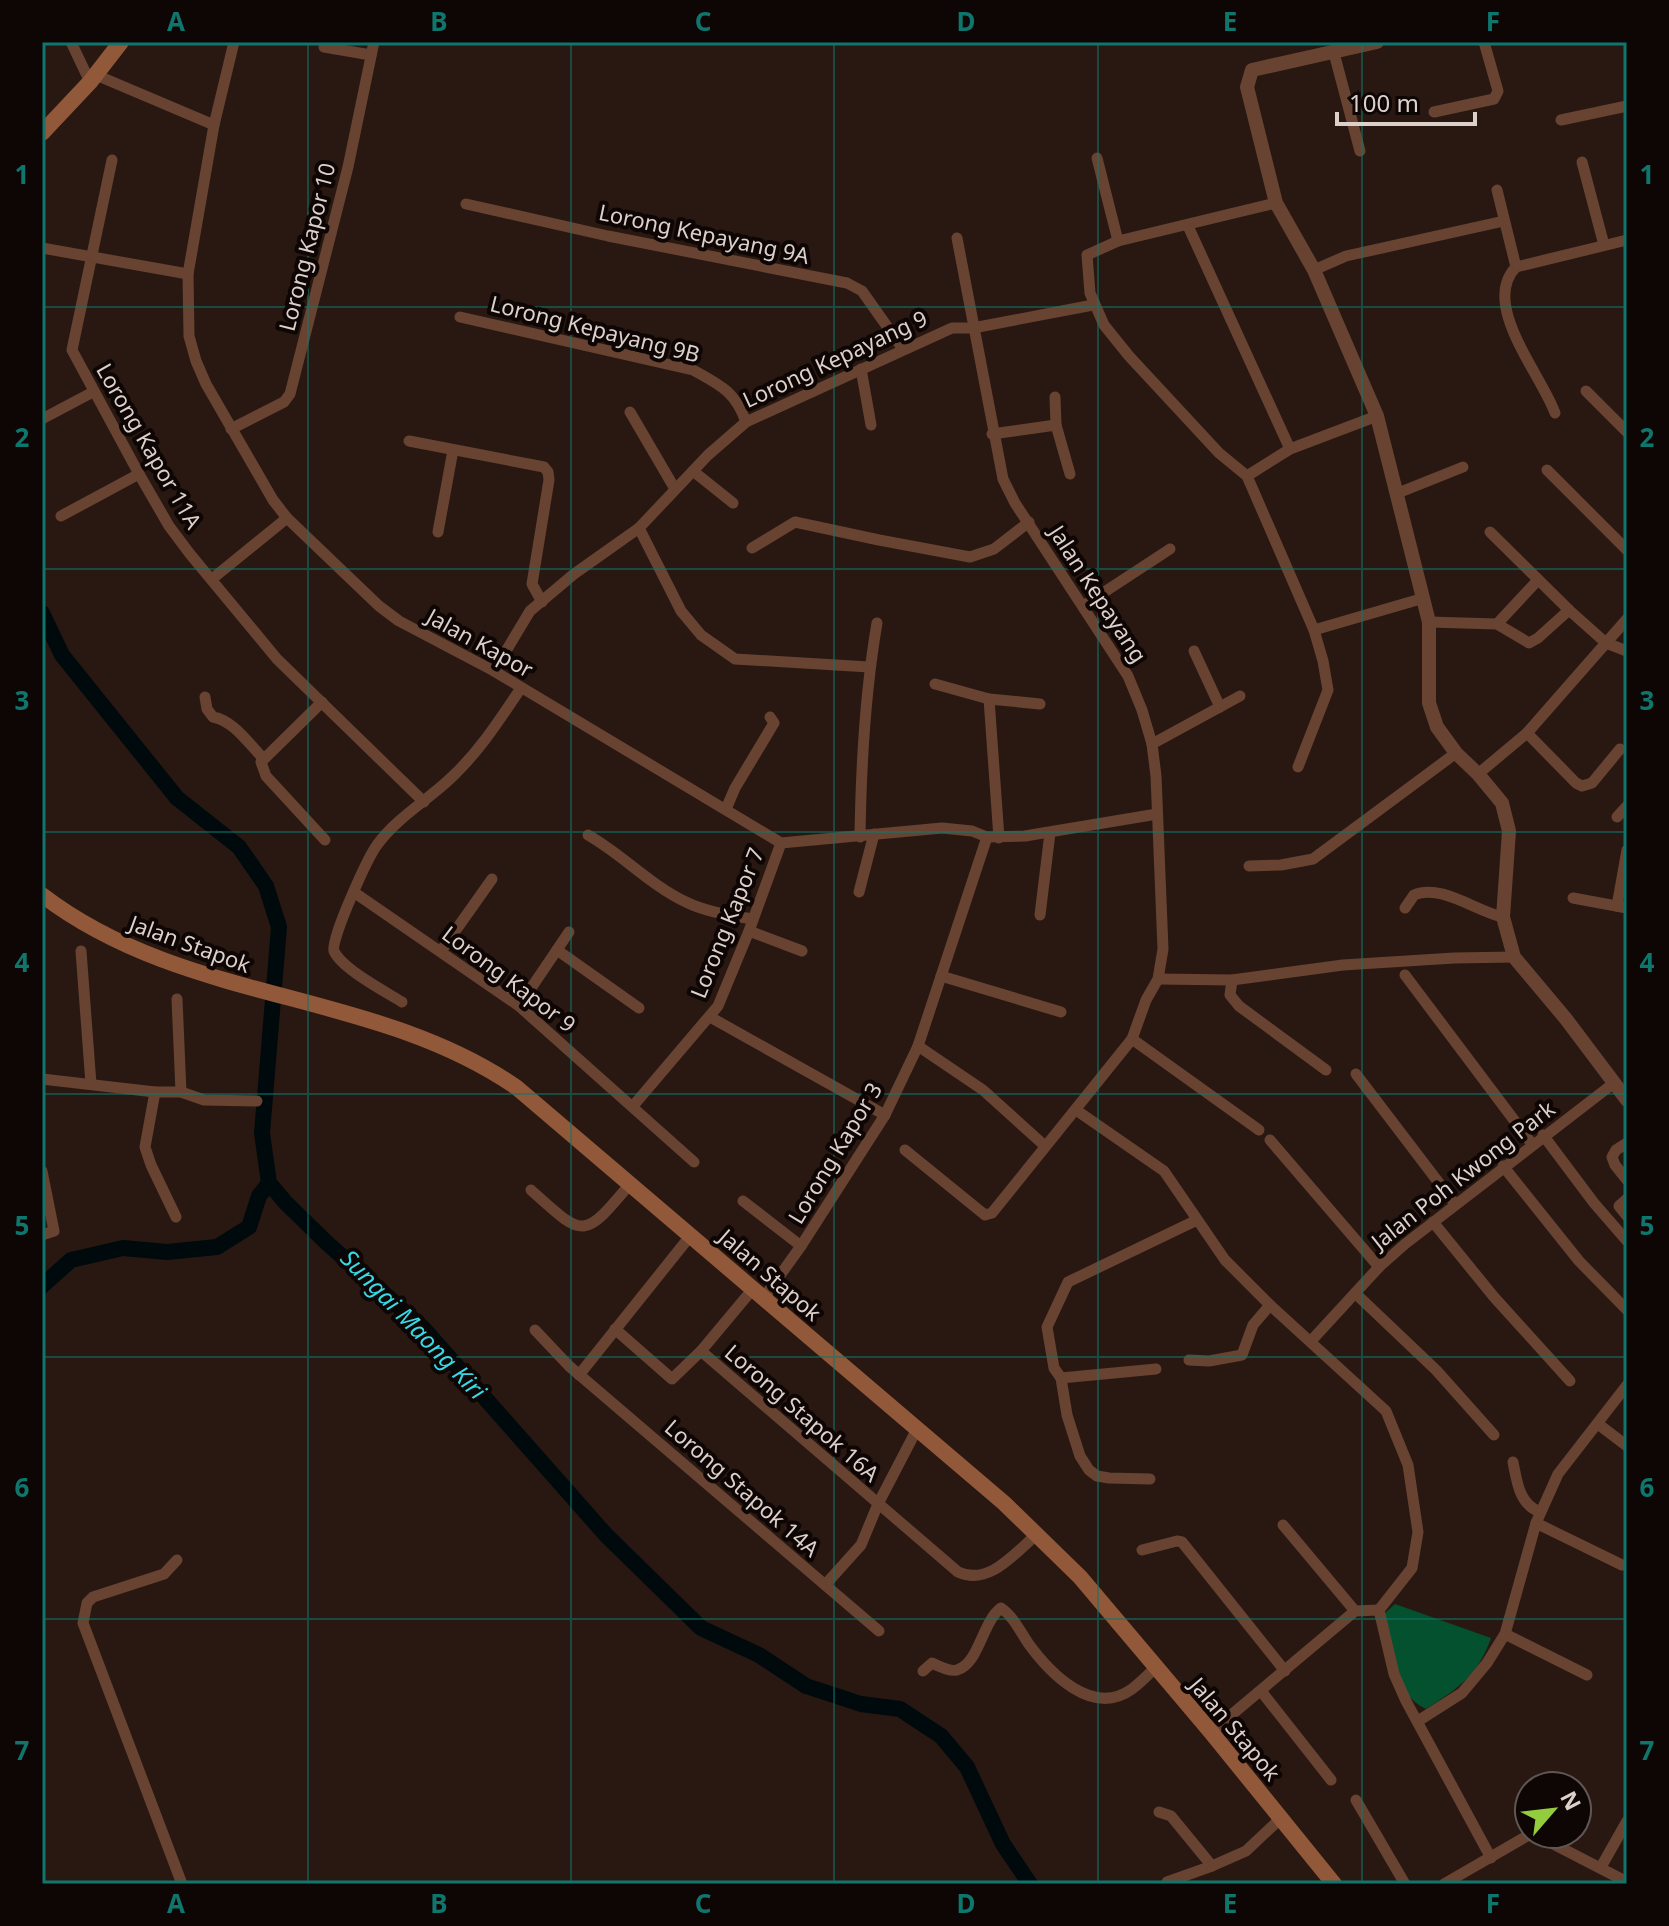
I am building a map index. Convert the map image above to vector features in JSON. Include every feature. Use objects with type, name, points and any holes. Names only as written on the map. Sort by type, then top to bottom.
[{"type":"main road","points":[[42,133],[93,79],[121,42]]},
{"type":"main road","name":"Jalan Stapok","points":[[42,895],[82,923],[125,946],[230,984],[381,1024],[431,1042],[501,1076],[1004,1503],[1080,1577],[1334,1884]]},
{"type":"street","points":[[71,42],[93,79],[214,125]]},
{"type":"street","name":"Jalan Kapor","points":[[234,42],[214,125],[188,274],[189,336],[196,361],[273,500],[287,518],[379,606],[399,621],[494,671],[781,843]]},
{"type":"street","name":"Lorong Kapor 10","points":[[231,429],[284,402],[290,394],[348,167],[374,42]]},
{"type":"street","points":[[1377,42],[1252,70],[1247,87],[1276,203],[1314,270],[1377,416],[1429,622],[1429,703],[1437,727],[1456,753],[1502,803],[1508,819],[1503,917],[1514,957],[1623,1093]]},
{"type":"street","points":[[1434,112],[1494,99],[1498,91],[1484,42]]},
{"type":"street","points":[[324,47],[371,55]]},
{"type":"street","points":[[1334,53],[1360,151]]},
{"type":"street","points":[[1561,120],[1627,106]]},
{"type":"street","points":[[1097,158],[1118,241]]},
{"type":"street","name":"Lorong Kapor 11A","points":[[112,160],[72,350],[169,526],[277,659],[424,802]]},
{"type":"street","points":[[1582,162],[1604,245]]},
{"type":"street","points":[[1497,190],[1516,267]]},
{"type":"street","points":[[1276,203],[1118,241],[1087,255],[1086,264],[1093,305],[1104,325],[1219,453],[1247,476],[1314,630],[1328,690],[1298,767]]},
{"type":"street","name":"Lorong Kepayang 9A","points":[[466,204],[608,236],[847,283],[862,291],[903,349]]},
{"type":"street","points":[[1314,270],[1346,256],[1504,221]]},
{"type":"street","points":[[1188,226],[1290,449]]},
{"type":"street","name":"Jalan Kepayang","points":[[905,1150],[985,1215],[992,1213],[1132,1039],[1146,1000],[1158,979],[1163,949],[1152,744],[1128,676],[1015,503],[1003,479],[957,238]]},
{"type":"street","points":[[1555,413],[1506,311],[1503,290],[1508,276],[1516,267],[1627,240]]},
{"type":"street","points":[[42,248],[188,274]]},
{"type":"street","name":"Lorong Kepayang 9","points":[[494,671],[530,611],[574,574],[639,528],[693,471],[746,422],[952,328],[973,328],[1093,305]]},
{"type":"street","name":"Lorong Kepayang 9B","points":[[460,317],[693,370],[737,400],[746,422]]},
{"type":"street","points":[[861,369],[871,425]]},
{"type":"street","points":[[1586,391],[1627,432]]},
{"type":"street","points":[[42,419],[93,392]]},
{"type":"street","points":[[1055,397],[1056,425],[1070,474]]},
{"type":"street","points":[[630,412],[675,489]]},
{"type":"street","points":[[1247,476],[1290,449],[1377,416]]},
{"type":"street","points":[[992,434],[1056,425]]},
{"type":"street","points":[[409,441],[544,467],[549,480],[532,584],[542,602]]},
{"type":"street","points":[[438,532],[453,450]]},
{"type":"street","points":[[1398,493],[1463,467]]},
{"type":"street","points":[[1547,470],[1627,550]]},
{"type":"street","points":[[693,471],[733,503]]},
{"type":"street","points":[[61,516],[139,474]]},
{"type":"street","points":[[212,579],[287,518]]},
{"type":"street","points":[[752,548],[795,522],[970,557],[994,549],[1029,522]]},
{"type":"street","points":[[639,528],[681,611],[701,635],[735,659],[869,667]]},
{"type":"street","points":[[1490,532],[1606,643],[1627,651]]},
{"type":"street","points":[[1083,606],[1170,549]]},
{"type":"street","points":[[1497,624],[1538,580]]},
{"type":"street","points":[[1314,630],[1424,598]]},
{"type":"street","points":[[1429,622],[1497,624],[1529,643],[1569,610]]},
{"type":"street","points":[[1478,774],[1527,733],[1627,619]]},
{"type":"street","points":[[860,837],[869,667],[877,623]]},
{"type":"street","points":[[1194,651],[1220,707]]},
{"type":"street","points":[[935,684],[989,699],[1040,704]]},
{"type":"street","points":[[402,1002],[347,966],[333,948],[343,915],[378,843],[474,754],[521,688]]},
{"type":"street","points":[[1152,744],[1240,696]]},
{"type":"street","points":[[205,697],[207,709],[213,717],[230,724],[263,758]]},
{"type":"street","points":[[989,699],[993,838]]},
{"type":"street","points":[[322,702],[261,762],[266,776],[325,840]]},
{"type":"street","points":[[726,809],[774,723],[770,717]]},
{"type":"street","points":[[1527,733],[1582,786],[1592,783],[1620,749]]},
{"type":"street","points":[[1249,866],[1281,865],[1313,859],[1456,753]]},
{"type":"street","points":[[1617,817],[1627,806]]},
{"type":"street","points":[[781,843],[942,828],[972,831],[993,838],[1050,833],[1157,814]]},
{"type":"street","points":[[1040,915],[1050,833]]},
{"type":"street","points":[[859,892],[874,834]]},
{"type":"street","points":[[588,835],[668,893],[687,903],[751,925],[802,951]]},
{"type":"street","name":"Lorong Kapor 3","points":[[615,1329],[672,1379],[758,1295],[801,1246],[885,1115],[918,1046],[993,838]]},
{"type":"street","name":"Lorong Kapor 7","points":[[633,1106],[710,1017],[724,994],[781,843]]},
{"type":"street","points":[[1573,898],[1622,907],[1627,850]]},
{"type":"street","points":[[441,951],[492,879]]},
{"type":"street","points":[[1405,908],[1414,895],[1424,892],[1456,898],[1491,915],[1503,917]]},
{"type":"street","name":"Lorong Kapor 9","points":[[355,893],[519,1006],[694,1162]]},
{"type":"street","points":[[519,1006],[569,932]]},
{"type":"street","points":[[557,950],[639,1008]]},
{"type":"street","points":[[81,951],[91,1084]]},
{"type":"street","points":[[1158,979],[1232,980],[1343,965],[1514,957]]},
{"type":"street","points":[[1405,975],[1532,1144]]},
{"type":"street","points":[[941,976],[1061,1012]]},
{"type":"street","points":[[1232,980],[1230,995],[1239,1006],[1326,1070]]},
{"type":"street","points":[[177,999],[181,1092]]},
{"type":"street","points":[[710,1017],[885,1115]]},
{"type":"street","points":[[1132,1039],[1259,1130]]},
{"type":"street","points":[[918,1046],[983,1090],[1045,1146]]},
{"type":"street","points":[[1356,1074],[1455,1204]]},
{"type":"street","points":[[42,1079],[155,1092],[181,1092],[204,1100],[257,1101]]},
{"type":"street","points":[[155,1092],[145,1147],[176,1217]]},
{"type":"street","name":"Jalan Poh Kwong Park","points":[[1311,1341],[1379,1267],[1455,1204],[1543,1135],[1623,1093]]},
{"type":"street","points":[[1076,1110],[1164,1171],[1225,1260],[1386,1411],[1408,1465],[1418,1532],[1412,1568],[1379,1610],[1355,1611],[1211,1732]]},
{"type":"street","points":[[1543,1135],[1627,1241]]},
{"type":"street","points":[[1270,1140],[1379,1267]]},
{"type":"street","points":[[1627,1143],[1612,1157],[1627,1180]]},
{"type":"street","points":[[1503,1166],[1579,1261],[1627,1310]]},
{"type":"street","points":[[42,1171],[54,1231],[42,1235]]},
{"type":"street","points":[[531,1190],[568,1223],[580,1226],[590,1225],[602,1218],[630,1184]]},
{"type":"street","points":[[743,1201],[801,1246]]},
{"type":"street","points":[[1606,1217],[1624,1207]]},
{"type":"street","points":[[1150,1479],[1109,1478],[1097,1476],[1089,1470],[1080,1456],[1067,1415],[1061,1378],[1054,1368],[1046,1335],[1068,1282],[1197,1220]]},
{"type":"street","points":[[1433,1222],[1494,1297],[1570,1381]]},
{"type":"street","points":[[579,1375],[691,1235]]},
{"type":"street","points":[[1355,1293],[1436,1370],[1494,1435]]},
{"type":"street","points":[[1189,1360],[1209,1361],[1242,1355],[1253,1325],[1270,1305]]},
{"type":"street","name":"Lorong Stapok 14A","points":[[535,1330],[579,1375],[879,1631]]},
{"type":"street","name":"Lorong Stapok 16A","points":[[701,1351],[958,1572],[970,1577],[986,1575],[1036,1535]]},
{"type":"street","points":[[1061,1378],[1156,1369]]},
{"type":"street","points":[[1418,1721],[1462,1693],[1487,1663],[1505,1634],[1538,1517],[1558,1474],[1627,1385]]},
{"type":"street","points":[[1598,1424],[1627,1446]]},
{"type":"street","points":[[825,1585],[861,1545],[878,1504],[917,1429]]},
{"type":"street","points":[[1513,1462],[1522,1498],[1538,1517],[1622,1565]]},
{"type":"street","points":[[1283,1525],[1355,1611]]},
{"type":"street","points":[[1142,1550],[1182,1542],[1285,1671]]},
{"type":"street","points":[[177,1560],[164,1574],[93,1597],[87,1603],[83,1623],[182,1884]]},
{"type":"street","points":[[923,1671],[932,1663],[952,1670],[960,1669],[974,1654],[990,1619],[1001,1608],[1058,1678],[1077,1691],[1094,1696],[1122,1694],[1131,1690],[1155,1668]]},
{"type":"street","points":[[1379,1610],[1394,1674],[1491,1858]]},
{"type":"street","points":[[1505,1634],[1587,1675]]},
{"type":"street","points":[[1261,1691],[1331,1780]]},
{"type":"street","points":[[1356,1800],[1405,1884]]},
{"type":"street","points":[[1159,1812],[1171,1816],[1212,1866]]},
{"type":"street","points":[[1167,1882],[1246,1851],[1281,1818]]},
{"type":"street","points":[[1601,1867],[1627,1821]]},
{"type":"street","points":[[1444,1884],[1527,1836],[1536,1835],[1627,1882]]},
{"type":"green space","points":[[1395,1604],[1491,1638],[1480,1662],[1466,1680],[1426,1709],[1406,1692],[1395,1668],[1384,1614]]},
{"type":"waterway","name":"Sungai Maong Kiri","points":[[42,613],[62,655],[177,798],[239,847],[266,886],[279,927],[262,1133],[269,1183],[327,1243],[424,1329],[606,1535],[701,1628],[759,1655],[806,1686],[861,1704],[900,1709],[941,1736],[967,1767],[1003,1844],[1030,1884]]},
{"type":"waterway","points":[[42,1286],[71,1260],[123,1248],[167,1252],[217,1247],[249,1227],[259,1196],[269,1183]]}]
